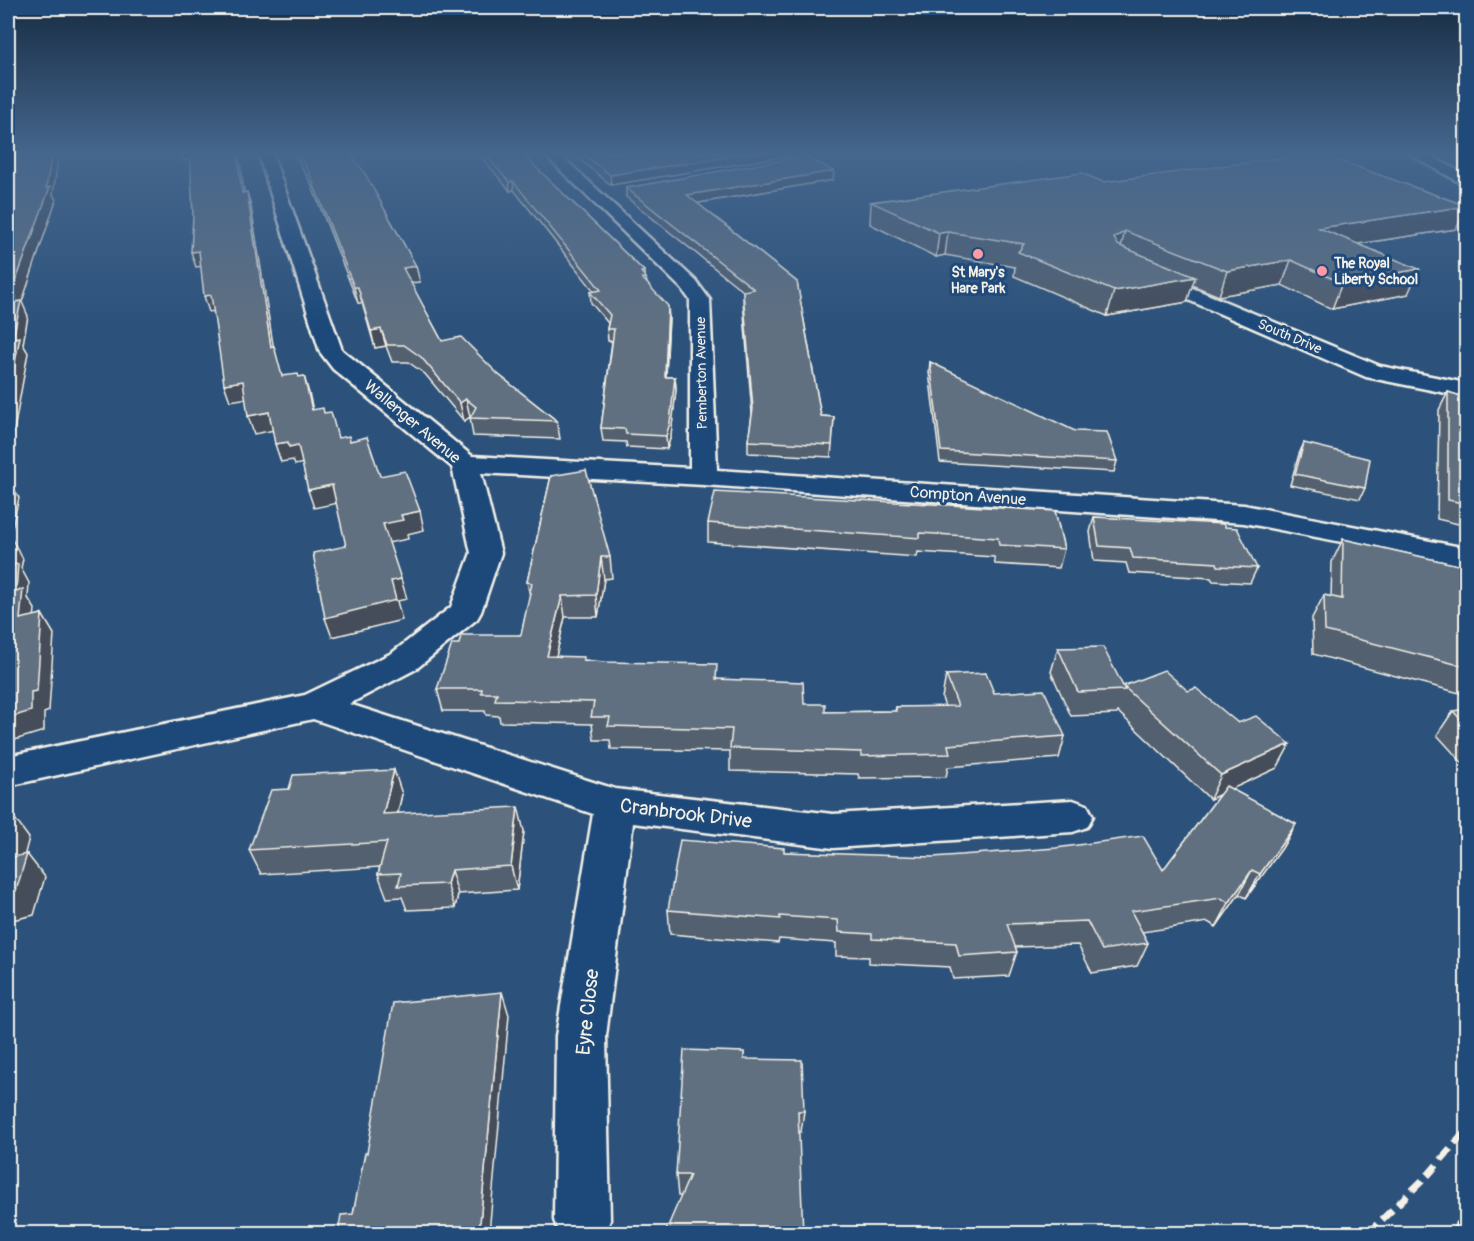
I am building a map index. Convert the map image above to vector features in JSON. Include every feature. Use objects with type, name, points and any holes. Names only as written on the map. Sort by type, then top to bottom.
[{"type":"street","name":"Wallenger Avenue","points":[[8,771],[314,706],[404,661],[465,612],[486,553],[465,464],[341,364],[332,352],[284,211]]},
{"type":"street","name":"Pemberton Avenue","points":[[611,211],[689,285],[700,300],[704,477]]},
{"type":"street","name":"South Drive","points":[[1131,268],[1374,372],[1467,390]]},
{"type":"street","name":"Compton Avenue","points":[[465,464],[704,477],[1244,514],[1467,557]]},
{"type":"street","name":"Cranbrook Drive","points":[[314,706],[615,806],[833,831],[1073,816]]},
{"type":"street","name":"Eyre Close","points":[[582,1220],[581,1036],[615,806]]},
{"type":"building","points":[[8,211],[41,211],[10,297],[16,297],[15,302],[21,301],[13,338],[20,337],[8,397]]},
{"type":"building","points":[[193,211],[250,211],[271,347],[274,346],[282,376],[298,374],[299,377],[304,376],[312,410],[323,408],[324,413],[331,412],[338,438],[349,436],[350,441],[367,437],[380,476],[405,471],[420,511],[401,515],[403,520],[383,524],[401,579],[391,581],[396,600],[325,618],[313,553],[346,546],[332,485],[308,490],[298,445],[289,447],[288,442],[275,444],[269,412],[248,416],[243,381],[224,384],[211,295],[204,296],[199,251],[191,252]]},
{"type":"building","points":[[324,211],[386,211],[416,266],[403,268],[442,341],[461,337],[499,375],[557,421],[470,418],[476,407],[466,399],[460,403],[421,357],[404,345],[387,345],[381,329],[371,331],[358,287],[354,287]]},
{"type":"building","points":[[537,211],[581,211],[644,271],[641,272],[646,278],[642,278],[668,306],[665,377],[675,377],[670,423],[666,436],[626,434],[625,429],[601,428],[614,329],[607,329],[610,315],[590,292],[601,290]]},
{"type":"building","points":[[655,211],[707,211],[797,282],[821,416],[834,417],[832,445],[748,441],[753,409],[743,291],[754,289]]},
{"type":"building","points":[[891,211],[1434,211],[1319,228],[1419,269],[1342,283],[1291,260],[1227,271],[1125,231],[1114,238],[1118,245],[1195,277],[1114,291],[1018,252],[1024,244],[948,232],[939,233]]},
{"type":"building","points":[[930,362],[1075,431],[1107,432],[1117,461],[941,451]]},
{"type":"building","points":[[1448,392],[1467,398],[1467,504],[1448,500]]},
{"type":"building","points":[[1304,443],[1370,459],[1365,488],[1295,474]]},
{"type":"building","points":[[586,470],[610,557],[601,557],[596,595],[562,596],[547,656],[584,657],[583,660],[604,662],[717,664],[716,679],[803,682],[804,704],[825,704],[825,712],[896,711],[896,707],[958,706],[946,675],[986,673],[994,693],[1044,690],[1065,736],[948,745],[950,754],[861,756],[861,752],[730,748],[732,729],[608,726],[610,717],[591,717],[594,702],[495,700],[497,693],[481,693],[482,689],[437,689],[452,644],[459,644],[461,635],[521,635],[532,583],[527,582],[551,476]]},
{"type":"building","points":[[715,492],[1055,511],[1064,549],[999,545],[998,538],[920,533],[920,538],[708,523]]},
{"type":"building","points":[[1094,517],[1223,524],[1225,527],[1237,528],[1257,568],[1133,558],[1130,548],[1099,546]]},
{"type":"building","points":[[1343,539],[1467,567],[1467,667],[1325,631],[1324,595],[1342,599]]},
{"type":"building","points":[[12,540],[8,557],[8,541]]},
{"type":"building","points":[[18,564],[16,591],[23,589],[20,619],[42,614],[37,691],[31,692],[31,711],[8,718],[8,566]]},
{"type":"building","points":[[1103,647],[1125,690],[1078,692],[1058,648]]},
{"type":"building","points":[[1164,670],[1188,691],[1196,688],[1238,723],[1256,716],[1290,744],[1221,775],[1123,686]]},
{"type":"building","points":[[1467,709],[1467,726],[1453,711]]},
{"type":"building","points":[[394,770],[383,814],[518,807],[511,866],[451,870],[447,884],[398,886],[401,873],[378,874],[387,842],[249,850],[271,790],[289,789],[293,775]]},
{"type":"building","points":[[1226,786],[1296,824],[1260,874],[1252,870],[1229,903],[1221,898],[1131,911],[1148,943],[1102,950],[1087,921],[1007,924],[1017,952],[959,956],[956,943],[872,939],[872,934],[839,932],[838,920],[780,916],[780,919],[668,910],[680,840],[784,848],[784,852],[933,857],[1056,848],[1143,836],[1163,870]]},
{"type":"building","points":[[12,814],[8,830],[8,815]]},
{"type":"building","points":[[27,854],[16,891],[8,893],[8,858]]},
{"type":"building","points":[[502,992],[479,1233],[338,1233],[341,1215],[353,1214],[365,1153],[367,1153],[393,1003]]},
{"type":"building","points":[[684,1050],[744,1052],[744,1059],[802,1060],[804,1111],[798,1111],[803,1233],[665,1233],[690,1175],[676,1175]]},
{"type":"railway","points":[[1367,1234],[1429,1174],[1466,1131]]},
{"type":"railway","points":[[1452,1234],[1466,1214]]},
{"type":"place","name":"St Mary's Hare Park","points":[[978,254]]},
{"type":"place","name":"The Royal Liberty School","points":[[1322,271]]}]
